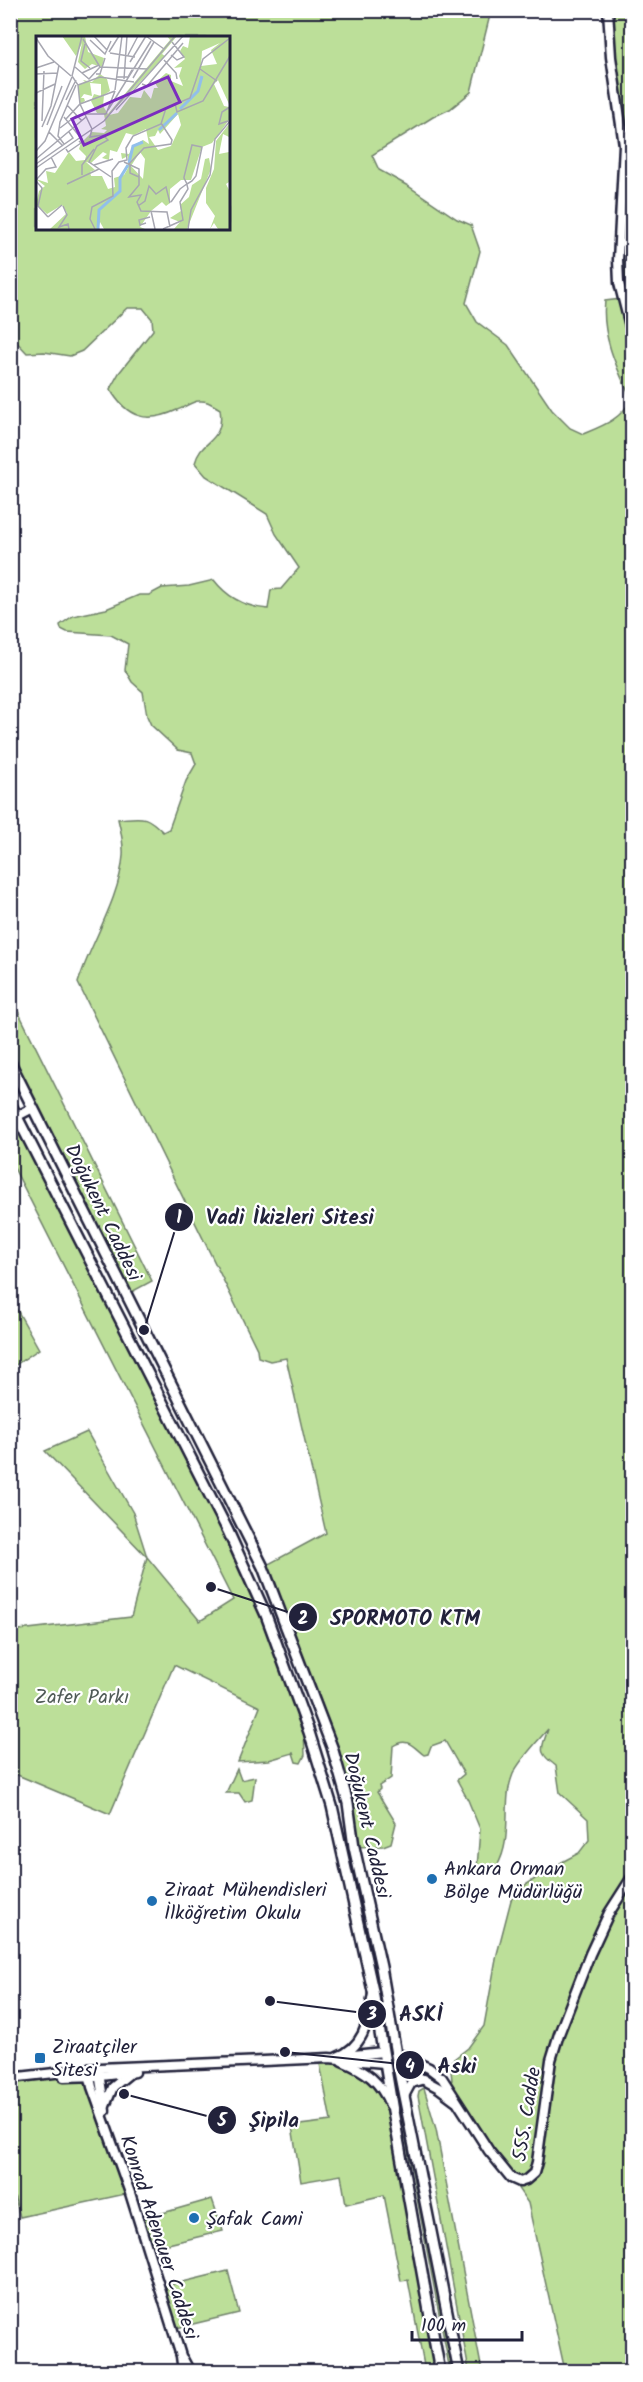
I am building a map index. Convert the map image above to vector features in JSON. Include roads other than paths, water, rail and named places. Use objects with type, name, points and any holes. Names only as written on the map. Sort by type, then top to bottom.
[{"type":"main road","points":[[608,10],[611,57],[624,145],[618,260],[619,283],[633,334]]},
{"type":"main road","name":"Doğukent Caddesi","points":[[10,1062],[243,1525],[283,1616],[332,1747],[348,1803],[354,1847],[381,1967],[398,2066],[459,2372]]},
{"type":"main road","name":"Doğukent Caddesi","points":[[10,1103],[14,1118],[228,1531],[266,1615],[299,1702],[332,1806],[374,1991],[384,2063]]},
{"type":"main road","points":[[14,1118],[33,1108]]},
{"type":"main road","name":"555. Cadde","points":[[396,2053],[437,2074],[446,2083],[489,2151],[511,2178],[520,2182],[526,2180],[534,2173],[537,2162],[551,2060],[559,2034],[590,1954],[609,1913],[633,1877]]},
{"type":"main road","points":[[334,2058],[354,2048],[363,2035],[374,1991]]},
{"type":"main road","points":[[10,2078],[154,2067],[334,2058],[383,2052],[396,2053]]},
{"type":"main road","points":[[334,2058],[398,2066],[424,2079],[458,2102]]},
{"type":"main road","points":[[334,2058],[374,2078],[382,2087],[393,2111]]},
{"type":"main road","points":[[384,2063],[441,2372]]},
{"type":"main road","points":[[104,2109],[113,2087],[123,2077],[154,2067]]},
{"type":"main road","points":[[99,2072],[134,2072]]},
{"type":"main road","name":"Konrad Adenauer Caddesi","points":[[99,2072],[108,2129]]},
{"type":"main road","name":"Konrad Adenauer Caddesi","points":[[88,2073],[181,2356],[183,2372]]},
{"type":"main road","points":[[404,2096],[411,2083],[424,2079]]},
{"type":"main road","name":"Konrad Adenauer Caddesi","points":[[181,2356],[190,2372]]},
{"type":"place","name":"Vadi İkizleri Sitesi","points":[[144,1330]]},
{"type":"place","name":"SPORMOTO KTM","points":[[211,1587]]},
{"type":"place","name":"Ankara Orman Bölge Müdürlüğü","points":[[432,1879]]},
{"type":"place","name":"Ziraat Mühendisleri İlköğretim Okulu","points":[[152,1901]]},
{"type":"place","name":"ASKİ","points":[[270,2001]]},
{"type":"place","name":"Aski","points":[[285,2052]]},
{"type":"place","name":"Ziraatçiler Sitesi","points":[[40,2058]]},
{"type":"place","name":"Şipila","points":[[124,2094]]},
{"type":"place","name":"Şafak Cami","points":[[194,2218]]},
{"type":"park label","name":"Zafer Parkı","points":[[82,1696]]}]
